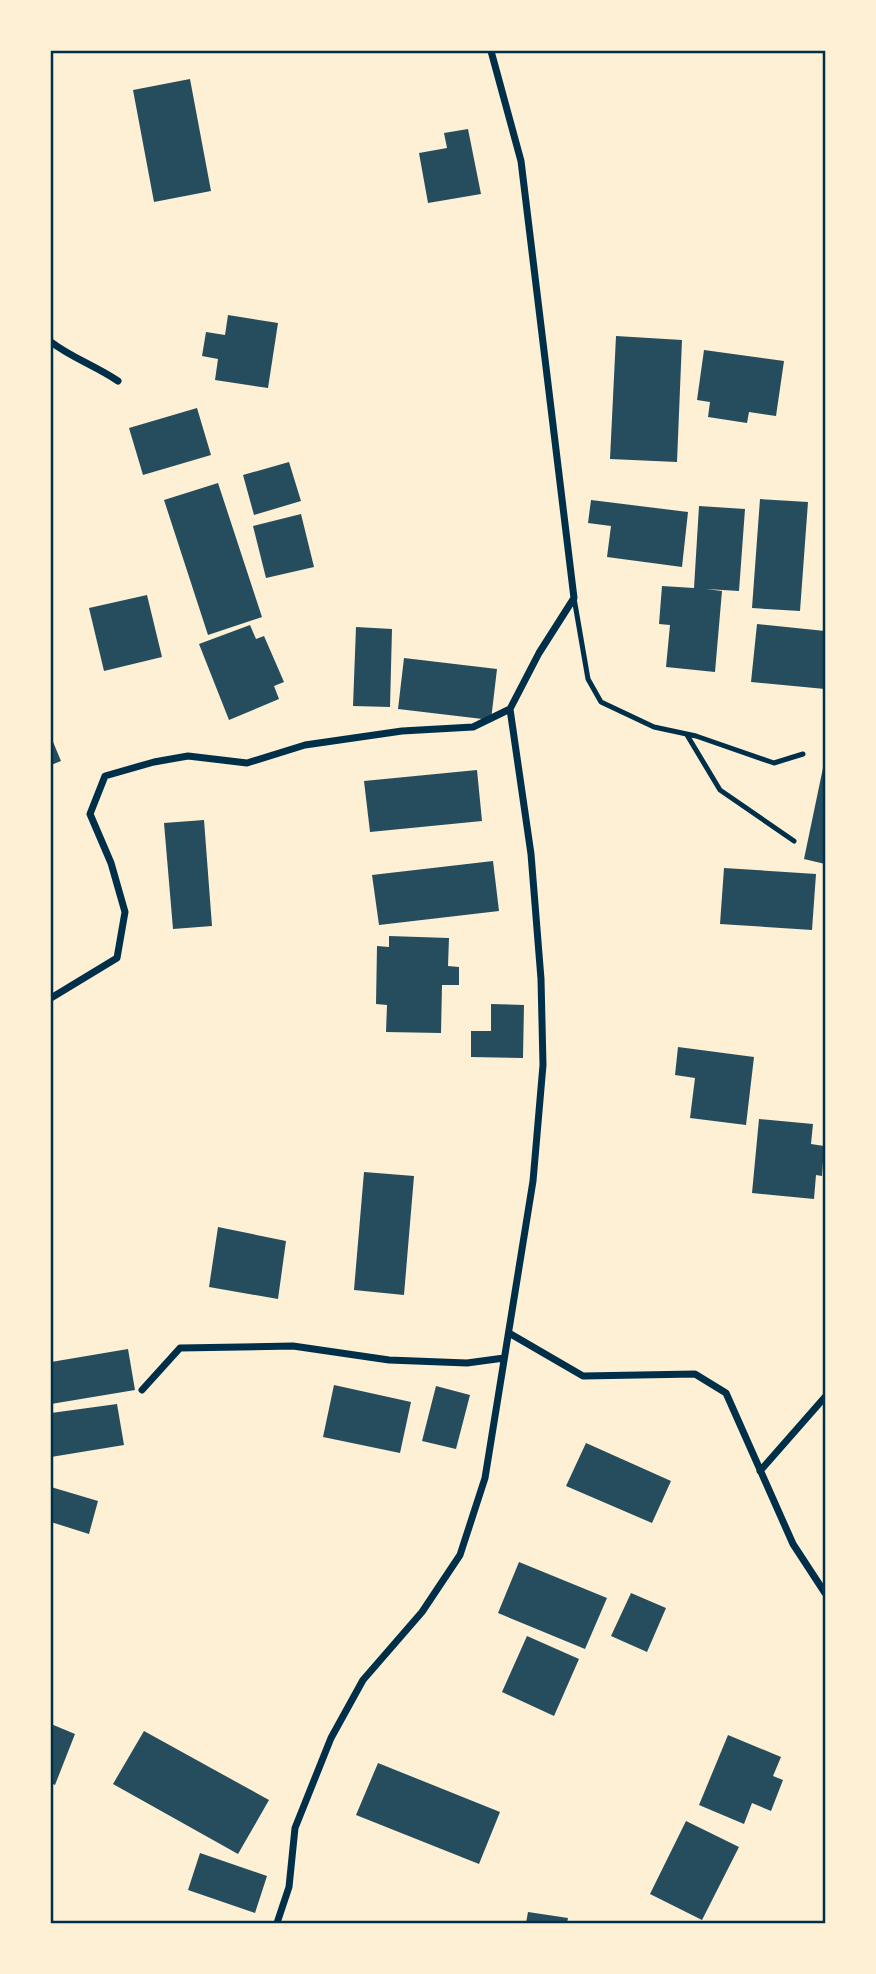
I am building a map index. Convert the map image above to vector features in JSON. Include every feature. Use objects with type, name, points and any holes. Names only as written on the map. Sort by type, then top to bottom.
[{"type":"street","points":[[277,1923],[289,1887],[295,1828],[331,1738],[363,1680],[422,1612],[460,1555],[485,1478],[533,1181],[543,1065],[541,979],[531,854],[510,709],[539,653],[574,598],[521,161],[491,51]]},
{"type":"street","points":[[51,342],[72,358],[93,365],[118,381]]},
{"type":"street","points":[[51,998],[117,958],[125,912],[111,863],[90,814],[105,776],[154,762],[188,756],[247,763],[305,745],[402,732],[473,727],[510,709]]},
{"type":"street","points":[[509,1333],[583,1376],[695,1374],[726,1393],[793,1544],[825,1593]]},
{"type":"street","points":[[142,1390],[180,1348],[293,1346],[389,1360],[467,1363],[504,1357]]},
{"type":"street","points":[[760,1471],[825,1397]]},
{"type":"lane","points":[[574,598],[588,679],[601,702],[654,727],[687,734],[774,763],[803,754]]},
{"type":"lane","points":[[687,734],[720,789],[794,841]]},
{"type":"building","points":[[190,79],[211,191],[154,202],[133,90]]},
{"type":"building","points":[[468,129],[481,194],[428,203],[419,153],[447,148],[444,133]]},
{"type":"building","points":[[228,315],[278,323],[268,388],[215,380],[218,359],[202,356],[206,332],[225,335]]},
{"type":"building","points":[[616,336],[682,340],[677,462],[610,459]]},
{"type":"building","points":[[704,350],[784,361],[776,416],[749,412],[747,423],[708,417],[710,402],[697,400]]},
{"type":"building","points":[[197,408],[211,455],[143,475],[129,428]]},
{"type":"building","points":[[289,462],[301,501],[254,515],[243,475]]},
{"type":"building","points":[[218,483],[262,617],[208,635],[164,500]]},
{"type":"building","points":[[760,499],[808,502],[800,611],[752,608]]},
{"type":"building","points":[[591,500],[688,512],[682,567],[607,557],[611,526],[588,523]]},
{"type":"building","points":[[699,506],[745,509],[739,591],[706,589],[722,591],[715,672],[666,667],[670,625],[659,624],[662,586],[694,588]]},
{"type":"building","points":[[301,514],[314,567],[266,578],[253,526]]},
{"type":"building","points":[[147,595],[162,657],[104,671],[89,608]]},
{"type":"building","points":[[757,624],[825,631],[825,689],[751,682]]},
{"type":"building","points":[[250,625],[256,639],[264,636],[284,682],[274,686],[279,699],[229,720],[199,644]]},
{"type":"building","points":[[356,627],[392,629],[390,707],[353,706]]},
{"type":"building","points":[[404,658],[497,669],[491,720],[398,709]]},
{"type":"building","points":[[51,737],[61,761],[51,765]]},
{"type":"building","points":[[825,763],[825,864],[804,859]]},
{"type":"building","points":[[477,770],[482,821],[370,832],[364,781]]},
{"type":"building","points":[[204,820],[212,926],[173,929],[164,823]]},
{"type":"building","points":[[493,861],[499,911],[379,925],[372,875]]},
{"type":"building","points":[[724,868],[816,874],[812,930],[720,924]]},
{"type":"building","points":[[389,936],[449,938],[448,966],[459,967],[459,985],[442,985],[441,1033],[386,1032],[387,1005],[376,1004],[377,946],[389,947]]},
{"type":"building","points":[[491,1004],[524,1005],[523,1058],[471,1057],[471,1031],[491,1031]]},
{"type":"building","points":[[678,1047],[754,1057],[746,1125],[690,1118],[695,1078],[675,1075]]},
{"type":"building","points":[[759,1119],[813,1124],[811,1144],[824,1146],[822,1176],[816,1175],[814,1199],[752,1193]]},
{"type":"building","points":[[364,1172],[414,1176],[404,1295],[354,1290]]},
{"type":"building","points":[[218,1227],[286,1241],[278,1299],[209,1287]]},
{"type":"building","points":[[128,1349],[135,1390],[51,1404],[51,1362]]},
{"type":"building","points":[[334,1385],[411,1402],[400,1453],[323,1437]]},
{"type":"building","points":[[436,1386],[470,1395],[456,1449],[422,1441]]},
{"type":"building","points":[[117,1404],[124,1445],[51,1457],[51,1413]]},
{"type":"building","points":[[586,1443],[671,1481],[652,1523],[566,1486]]},
{"type":"building","points":[[51,1487],[98,1501],[89,1534],[51,1522]]},
{"type":"building","points":[[519,1562],[607,1598],[585,1649],[498,1613]]},
{"type":"building","points":[[631,1593],[666,1608],[647,1652],[611,1636]]},
{"type":"building","points":[[527,1636],[579,1659],[554,1716],[502,1692]]},
{"type":"building","points":[[51,1724],[75,1734],[55,1785],[51,1783]]},
{"type":"building","points":[[144,1731],[269,1800],[238,1854],[113,1784]]},
{"type":"building","points":[[728,1735],[781,1757],[773,1776],[783,1780],[771,1811],[752,1803],[744,1824],[699,1805]]},
{"type":"building","points":[[378,1763],[500,1812],[479,1864],[356,1815]]},
{"type":"building","points":[[686,1821],[739,1847],[702,1920],[650,1894]]},
{"type":"building","points":[[200,1853],[267,1876],[255,1913],[188,1890]]},
{"type":"building","points":[[528,1912],[568,1918],[567,1923],[526,1923]]}]
